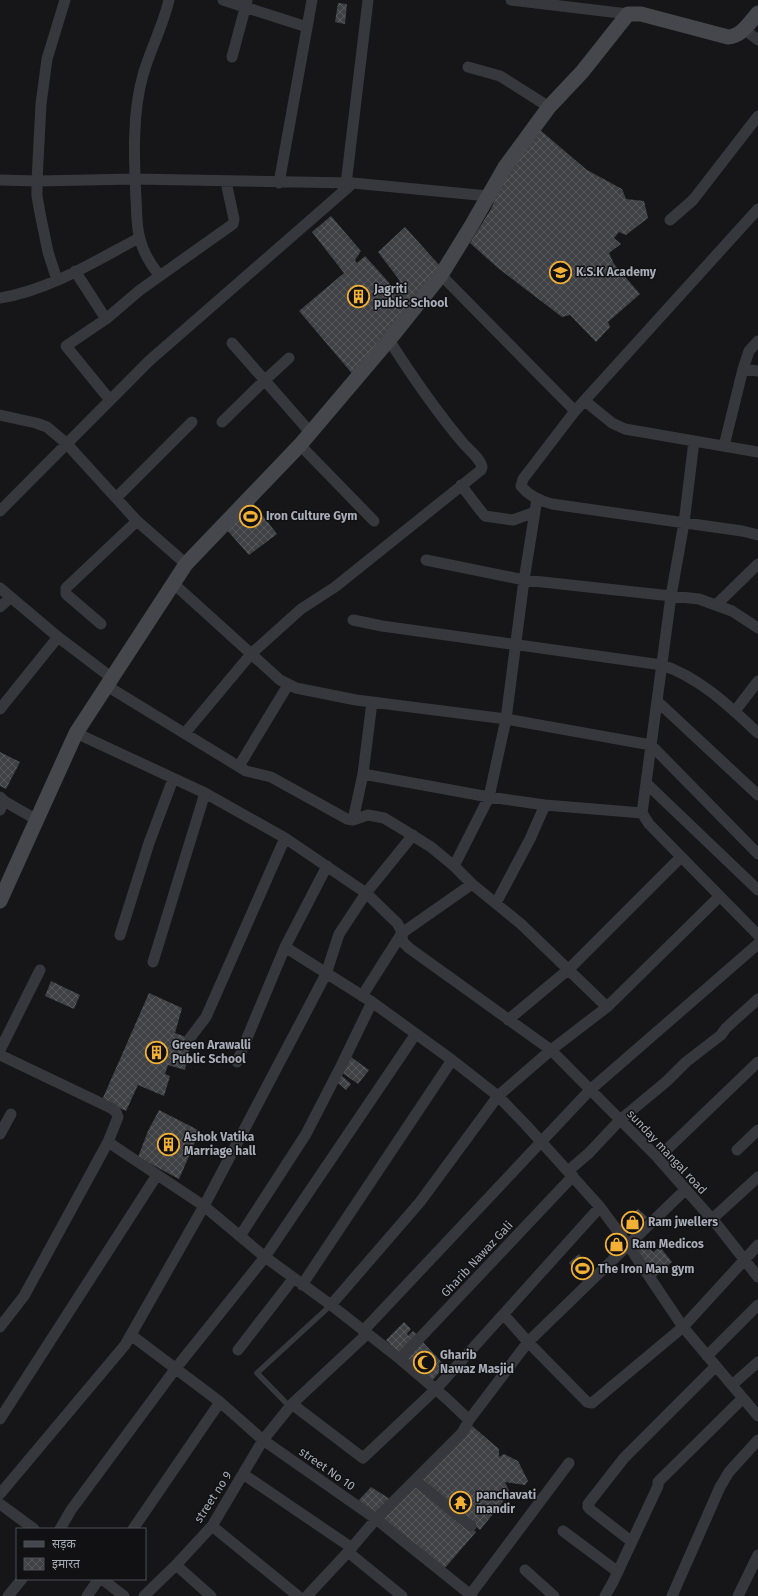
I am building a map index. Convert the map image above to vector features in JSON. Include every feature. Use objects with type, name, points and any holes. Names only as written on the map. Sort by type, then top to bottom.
[{"type":"street","points":[[57,280],[48,252],[40,213],[37,196],[37,181],[41,104],[47,59],[64,0]]},
{"type":"street","points":[[160,276],[143,249],[140,238],[135,180],[136,118],[138,98],[143,75],[169,0]]},
{"type":"street","points":[[223,0],[246,4],[307,27]]},
{"type":"street","points":[[279,183],[312,0]]},
{"type":"street","points":[[0,511],[66,443],[167,345],[350,184],[368,0]]},
{"type":"street","points":[[511,0],[628,14],[641,14],[728,37],[733,37],[744,29],[758,13]]},
{"type":"street","points":[[232,57],[246,4]]},
{"type":"street","points":[[0,901],[76,733],[186,564],[300,444],[389,340],[441,275],[505,167],[549,107],[582,72],[628,14]]},
{"type":"street","points":[[744,29],[758,40]]},
{"type":"street","points":[[468,67],[500,76],[549,107]]},
{"type":"street","points":[[670,220],[693,200],[758,116]]},
{"type":"street","points":[[0,180],[135,180],[350,184],[488,196]]},
{"type":"street","points":[[110,400],[66,346],[106,319],[140,290],[233,224],[234,219],[226,182]]},
{"type":"street","points":[[758,209],[575,411],[522,482],[521,486],[525,491],[537,499],[552,504],[758,534]]},
{"type":"street","points":[[0,298],[34,290],[140,238]]},
{"type":"street","points":[[75,271],[106,319]]},
{"type":"street","points":[[441,275],[575,411]]},
{"type":"street","points":[[185,733],[251,654],[301,609],[336,586],[481,470],[480,462],[463,443],[421,389],[389,340]]},
{"type":"street","points":[[724,446],[743,369],[749,351],[758,341]]},
{"type":"street","points":[[232,342],[310,432]]},
{"type":"street","points":[[222,422],[264,380],[289,358]]},
{"type":"street","points":[[743,369],[758,371]]},
{"type":"street","points":[[585,401],[618,426],[633,431],[758,452]]},
{"type":"street","points":[[0,414],[42,424],[47,427],[66,443],[137,521],[186,564]]},
{"type":"street","points":[[116,498],[192,422]]},
{"type":"street","points":[[694,441],[684,523],[671,596],[642,813],[649,824],[758,935]]},
{"type":"street","points":[[300,444],[374,521]]},
{"type":"street","points":[[461,485],[485,516],[514,520],[535,512]]},
{"type":"street","points":[[454,866],[489,797],[506,719],[524,580],[537,499]]},
{"type":"street","points":[[101,624],[66,594],[66,588],[137,521]]},
{"type":"street","points":[[426,560],[524,580],[699,599],[717,604],[732,611],[758,628]]},
{"type":"street","points":[[717,604],[757,568]]},
{"type":"street","points":[[174,584],[280,680],[288,685],[356,700],[506,719],[651,745],[758,854]]},
{"type":"street","points":[[0,588],[109,682],[185,733],[246,771],[271,777],[341,816],[353,820],[368,815],[384,818],[431,847],[454,866],[472,884],[496,903],[568,969],[606,1008]]},
{"type":"street","points":[[0,607],[10,598]]},
{"type":"street","points":[[353,620],[382,626],[516,646],[662,666],[686,675],[735,711],[758,733]]},
{"type":"street","points":[[0,709],[58,637]]},
{"type":"street","points":[[735,711],[758,681]]},
{"type":"street","points":[[239,766],[288,685]]},
{"type":"street","points":[[657,701],[758,795]]},
{"type":"street","points":[[353,820],[363,774],[372,702]]},
{"type":"street","name":"sunday mangal road","points":[[76,733],[205,794],[285,838],[366,893],[397,923],[402,933],[404,942],[409,948],[551,1050],[658,1158],[711,1220],[718,1226],[743,1260],[758,1277]]},
{"type":"street","points":[[363,774],[489,797],[545,805],[642,813]]},
{"type":"street","points":[[120,935],[149,843],[173,778]]},
{"type":"street","points":[[646,783],[758,890]]},
{"type":"street","points":[[153,962],[205,794]]},
{"type":"street","points":[[1,802],[37,820]]},
{"type":"street","points":[[496,903],[530,840],[545,805]]},
{"type":"street","points":[[0,1494],[125,1345],[204,1206],[326,974],[339,934],[366,893],[413,835]]},
{"type":"street","points":[[190,1038],[206,1017],[285,838]]},
{"type":"street","points":[[508,1020],[568,969],[682,857]]},
{"type":"street","points":[[238,1062],[285,947],[327,866]]},
{"type":"street","points":[[240,1236],[306,1134],[341,1066],[367,999],[402,933],[472,884]]},
{"type":"street","points":[[331,1305],[420,1202],[498,1096],[551,1050],[606,1008],[720,896]]},
{"type":"street","name":"street no 9","points":[[144,1596],[176,1565],[212,1526],[263,1440],[291,1405],[365,1332],[540,1142],[590,1090],[758,944]]},
{"type":"street","points":[[285,947],[367,999],[452,1060],[498,1096],[600,1207],[628,1245],[683,1327],[757,1414]]},
{"type":"street","points":[[0,1050],[40,970]]},
{"type":"street","name":"Gharib Nawaz Gali","points":[[400,1359],[620,1120],[686,1062],[721,1035],[726,1028],[758,999]]},
{"type":"street","points":[[61,1528],[71,1510],[176,1368],[265,1257],[416,1034]]},
{"type":"street","points":[[0,1054],[116,1112],[118,1117],[108,1142],[24,1296],[0,1327]]},
{"type":"street","points":[[238,1350],[298,1282],[452,1060]]},
{"type":"street","points":[[658,1158],[758,1062]]},
{"type":"street","points":[[0,1134],[11,1114]]},
{"type":"street","points":[[737,1150],[758,1130]]},
{"type":"street","points":[[108,1142],[204,1206],[265,1257],[331,1305],[400,1359],[436,1389],[469,1420]]},
{"type":"street","points":[[0,1419],[157,1175]]},
{"type":"street","points":[[711,1220],[758,1177]]},
{"type":"street","points":[[307,1596],[350,1550],[376,1519],[462,1433],[469,1420],[528,1342],[685,1190]]},
{"type":"street","points":[[291,1405],[363,1458],[436,1389],[600,1207]]},
{"type":"street","points":[[504,1315],[528,1342],[587,1402],[591,1403],[683,1327],[758,1245]]},
{"type":"street","points":[[707,1356],[758,1304]]},
{"type":"street","name":"street No 10","points":[[130,1335],[220,1402],[263,1440],[376,1519],[471,1595]]},
{"type":"street","points":[[732,1385],[758,1362]]},
{"type":"street","points":[[632,1542],[591,1510],[588,1507],[588,1504],[624,1458],[716,1366]]},
{"type":"street","points":[[605,1596],[632,1542],[658,1486],[658,1482],[743,1398]]},
{"type":"street","points":[[134,1528],[220,1402]]},
{"type":"street","points":[[672,1596],[720,1488],[729,1472],[758,1440]]},
{"type":"street","points":[[471,1595],[569,1463]]},
{"type":"street","points":[[243,1474],[350,1550],[402,1596]]},
{"type":"street","points":[[415,1480],[471,1526]]},
{"type":"street","points":[[2,1510],[32,1528]]},
{"type":"street","points":[[212,1526],[298,1596]]},
{"type":"street","points":[[563,1531],[618,1572]]},
{"type":"street","points":[[738,1596],[757,1559]]},
{"type":"street","points":[[176,1565],[211,1596]]},
{"type":"street","points":[[525,1570],[554,1596]]},
{"type":"street","points":[[8,1596],[21,1580]]},
{"type":"street","points":[[87,1596],[98,1580]]},
{"type":"street","points":[[103,1580],[124,1596]]},
{"type":"lane","points":[[291,1405],[257,1373],[331,1305]]},
{"type":"building","points":[[338,3],[347,4],[345,24],[335,22]]},
{"type":"building","points":[[540,130],[587,170],[622,189],[626,199],[644,201],[648,218],[626,235],[619,232],[614,238],[621,244],[609,253],[614,264],[640,294],[608,322],[610,327],[596,342],[570,315],[562,317],[498,268],[470,243],[491,209],[504,178]]},
{"type":"building","name":"Jagriti public School","points":[[331,216],[361,251],[355,260],[357,263],[365,256],[393,287],[400,281],[378,252],[405,227],[441,267],[355,377],[299,311],[344,273],[312,232]]},
{"type":"building","name":"Iron Culture Gym","points":[[252,502],[277,534],[249,555],[226,529]]},
{"type":"building","points":[[0,752],[20,762],[6,789],[0,786]]},
{"type":"building","points":[[51,981],[80,995],[74,1009],[45,996]]},
{"type":"building","name":"Green Arawalli Public School","points":[[149,993],[182,1008],[175,1033],[191,1039],[185,1070],[168,1065],[165,1074],[170,1076],[164,1096],[138,1085],[126,1111],[102,1100]]},
{"type":"building","points":[[351,1057],[369,1070],[358,1084],[341,1072]]},
{"type":"building","points":[[341,1075],[351,1084],[346,1090],[336,1081]]},
{"type":"building","name":"Ashok Vatika Marriage hall","points":[[159,1110],[200,1131],[179,1179],[138,1157],[148,1131]]},
{"type":"building","name":"Ram jwellers","points":[[638,1209],[647,1217],[627,1234],[619,1226]]},
{"type":"building","name":"Ram Medicos","points":[[617,1234],[626,1245],[618,1253],[608,1242]]},
{"type":"building","points":[[640,1237],[653,1252],[660,1247],[672,1262],[654,1278],[632,1245]]},
{"type":"building","name":"The Iron Man gym","points":[[579,1254],[595,1275],[587,1283],[569,1263]]},
{"type":"building","name":"Gharib Nawaz Masjid","points":[[404,1322],[411,1329],[407,1334],[408,1336],[413,1331],[418,1335],[399,1354],[386,1340]]},
{"type":"building","name":"Gharib Nawaz Masjid","points":[[421,1340],[445,1366],[431,1382],[403,1359]]},
{"type":"building","points":[[471,1425],[499,1449],[499,1457],[504,1454],[518,1461],[528,1481],[525,1485],[505,1482],[510,1493],[480,1530],[419,1480]]},
{"type":"building","points":[[415,1483],[476,1532],[444,1569],[380,1518]]},
{"type":"building","points":[[371,1487],[390,1499],[374,1515],[361,1504],[359,1500]]},
{"type":"place","name":"K.S.K Academy","points":[[561,272]]},
{"type":"place","name":"Jagriti public School","points":[[359,296]]},
{"type":"place","name":"Iron Culture Gym","points":[[251,516]]},
{"type":"place","name":"Green Arawalli Public School","points":[[156,1052]]},
{"type":"place","name":"Ashok Vatika Marriage hall","points":[[169,1144]]},
{"type":"place","name":"Ram jwellers","points":[[633,1222]]},
{"type":"place","name":"Ram Medicos","points":[[617,1244]]},
{"type":"place","name":"The Iron Man gym","points":[[582,1269]]},
{"type":"place","name":"Gharib Nawaz Masjid","points":[[425,1362]]},
{"type":"place","name":"panchavati mandir","points":[[460,1502]]}]
